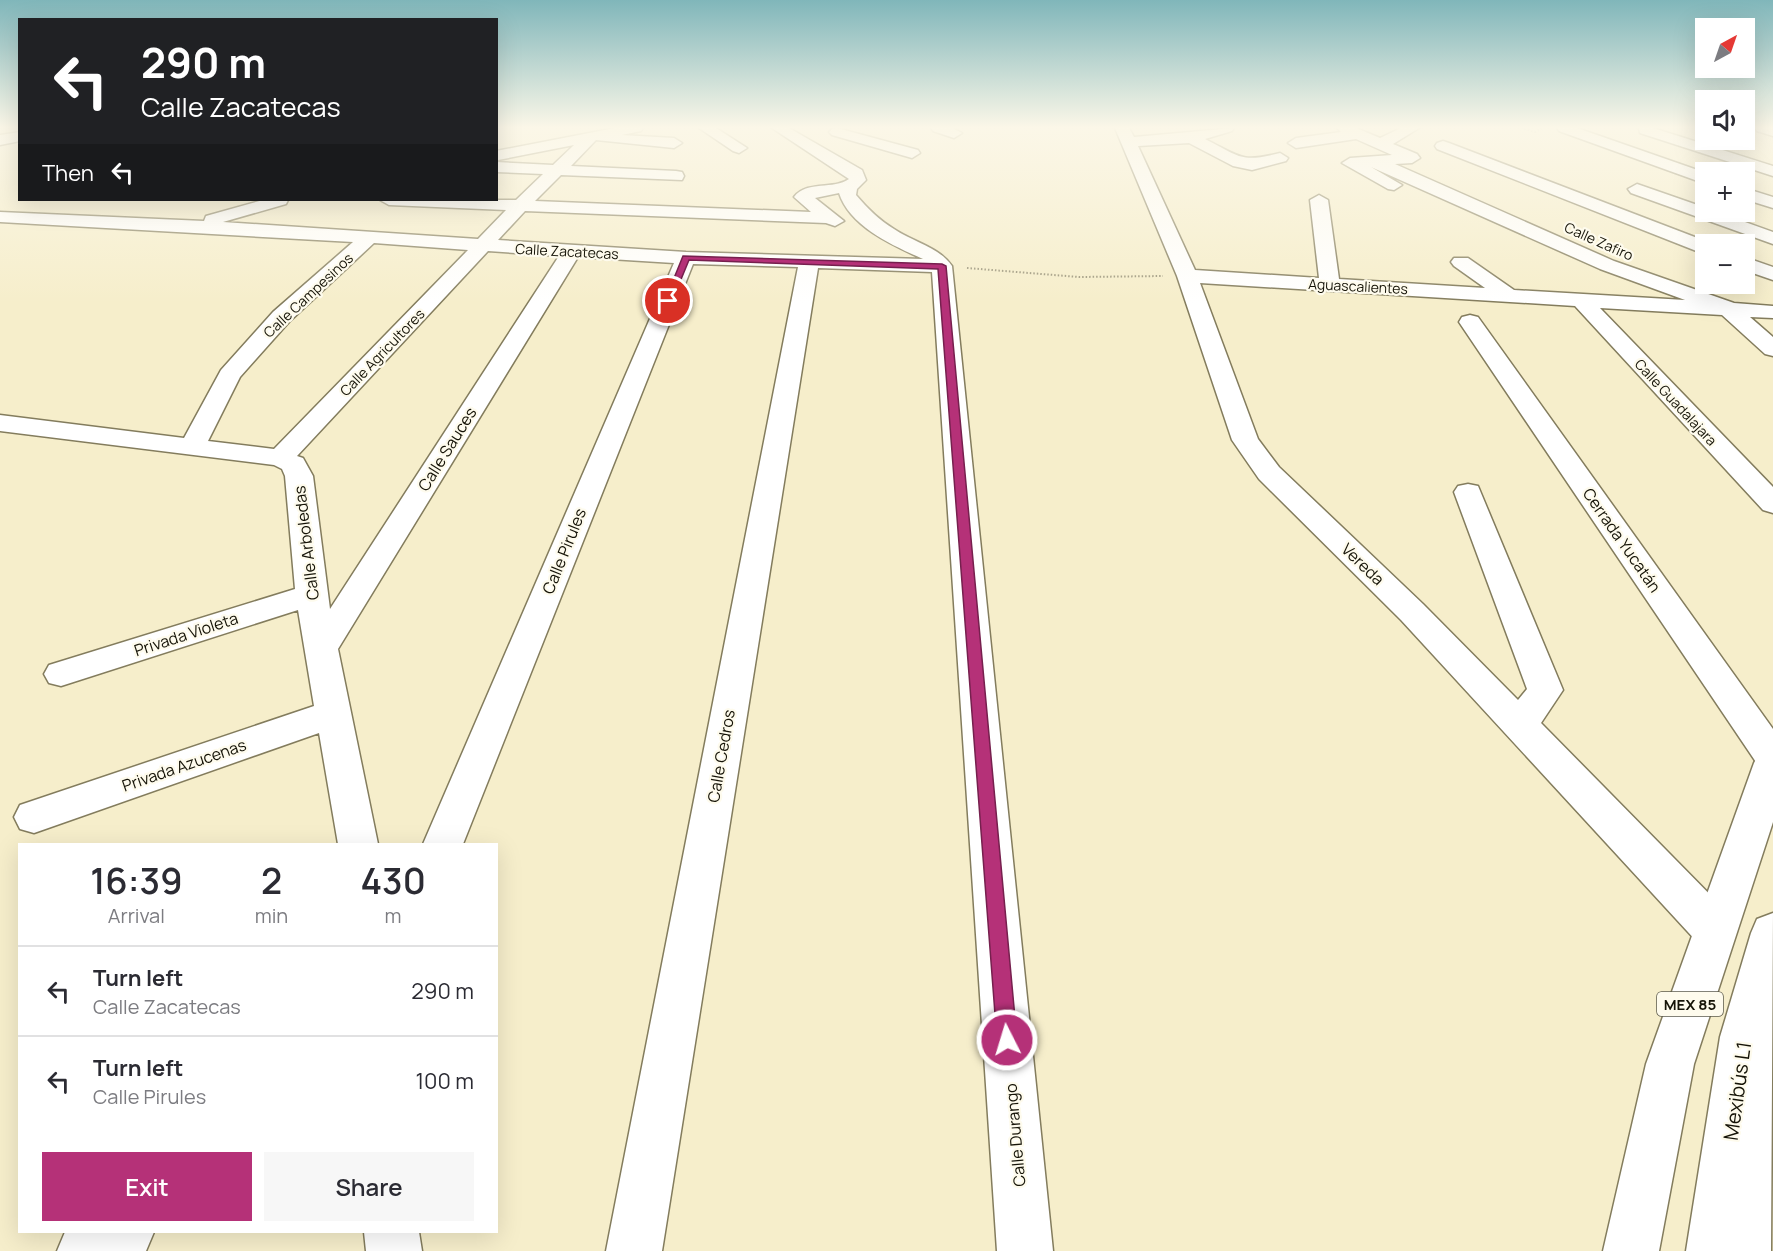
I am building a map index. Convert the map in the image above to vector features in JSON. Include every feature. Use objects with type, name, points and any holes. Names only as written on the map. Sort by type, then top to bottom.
[{"type":"street","name":"Calle Agricultores","points":[[280,458],[540,186]]},
{"type":"street","name":"Vereda","points":[[1149,186],[1187,276],[1245,440],[1269,473],[1412,612],[1715,930]]},
{"type":"street","points":[[1398,186],[1507,240],[1543,252],[1606,265]]},
{"type":"street","points":[[1447,186],[1606,265],[1727,308],[1773,349]]},
{"type":"street","points":[[1547,186],[1695,244]]},
{"type":"street","points":[[849,232],[803,197],[817,191],[849,187],[847,195],[866,220],[891,237],[934,257],[942,266]]},
{"type":"street","points":[[1637,189],[1773,237]]},
{"type":"street","points":[[1755,197],[1773,203]]},
{"type":"street","points":[[1319,200],[1329,280],[1332,285]]},
{"type":"street","points":[[194,226],[277,201]]},
{"type":"street","points":[[415,201],[831,218]]},
{"type":"street","points":[[1755,209],[1773,215]]},
{"type":"street","name":"Calle Zacatecas","points":[[0,217],[194,226],[686,258],[809,260],[942,266]]},
{"type":"street","points":[[9,238],[37,219]]},
{"type":"street","name":"Calle Campesinos","points":[[192,447],[229,375],[280,317],[370,237]]},
{"type":"street","points":[[866,245],[892,264]]},
{"type":"street","name":"Calle Sauces","points":[[322,648],[572,251]]},
{"type":"street","name":"Calle Zafiro","points":[[1627,253],[1765,311]]},
{"type":"street","name":"Calle Pirules","points":[[443,843],[686,258]]},
{"type":"street","name":"Calle Cedros","points":[[634,1251],[809,260]]},
{"type":"street","points":[[1461,262],[1508,295]]},
{"type":"street","name":"Calle Durango","points":[[942,266],[1025,1251]]},
{"type":"street","points":[[1755,267],[1773,274]]},
{"type":"street","name":"Aguascalientes","points":[[1187,276],[1765,311]]},
{"type":"street","name":"Calle Guadalajara","points":[[1580,299],[1773,504]]},
{"type":"street","name":"Cerrada Yucatán","points":[[1470,322],[1773,758]]},
{"type":"street","points":[[0,423],[280,458]]},
{"type":"street","name":"Calle Arboledas","points":[[280,458],[293,464],[299,476],[311,595],[358,843]]},
{"type":"street","points":[[1468,492],[1545,690],[1520,725]]},
{"type":"street","name":"Privada Violeta","points":[[62,674],[311,595]]},
{"type":"street","name":"Privada Azucenas","points":[[34,818],[334,713]]},
{"type":"street","name":"MEX 85","points":[[1631,1251],[1670,1064],[1773,764]]},
{"type":"street","name":"Mexibús L1","points":[[1714,1251],[1744,1037],[1773,933]]},
{"type":"street","name":"Mexibús L1","points":[[1743,1251],[1773,1031]]},
{"type":"street","points":[[85,1251],[124,1233]]},
{"type":"street","points":[[392,1233],[394,1251]]},
{"type":"path","points":[[942,266],[1079,277],[1187,276]]},
{"type":"route","points":[[668,301],[686,258],[809,260],[942,266],[1007,1040]]}]
